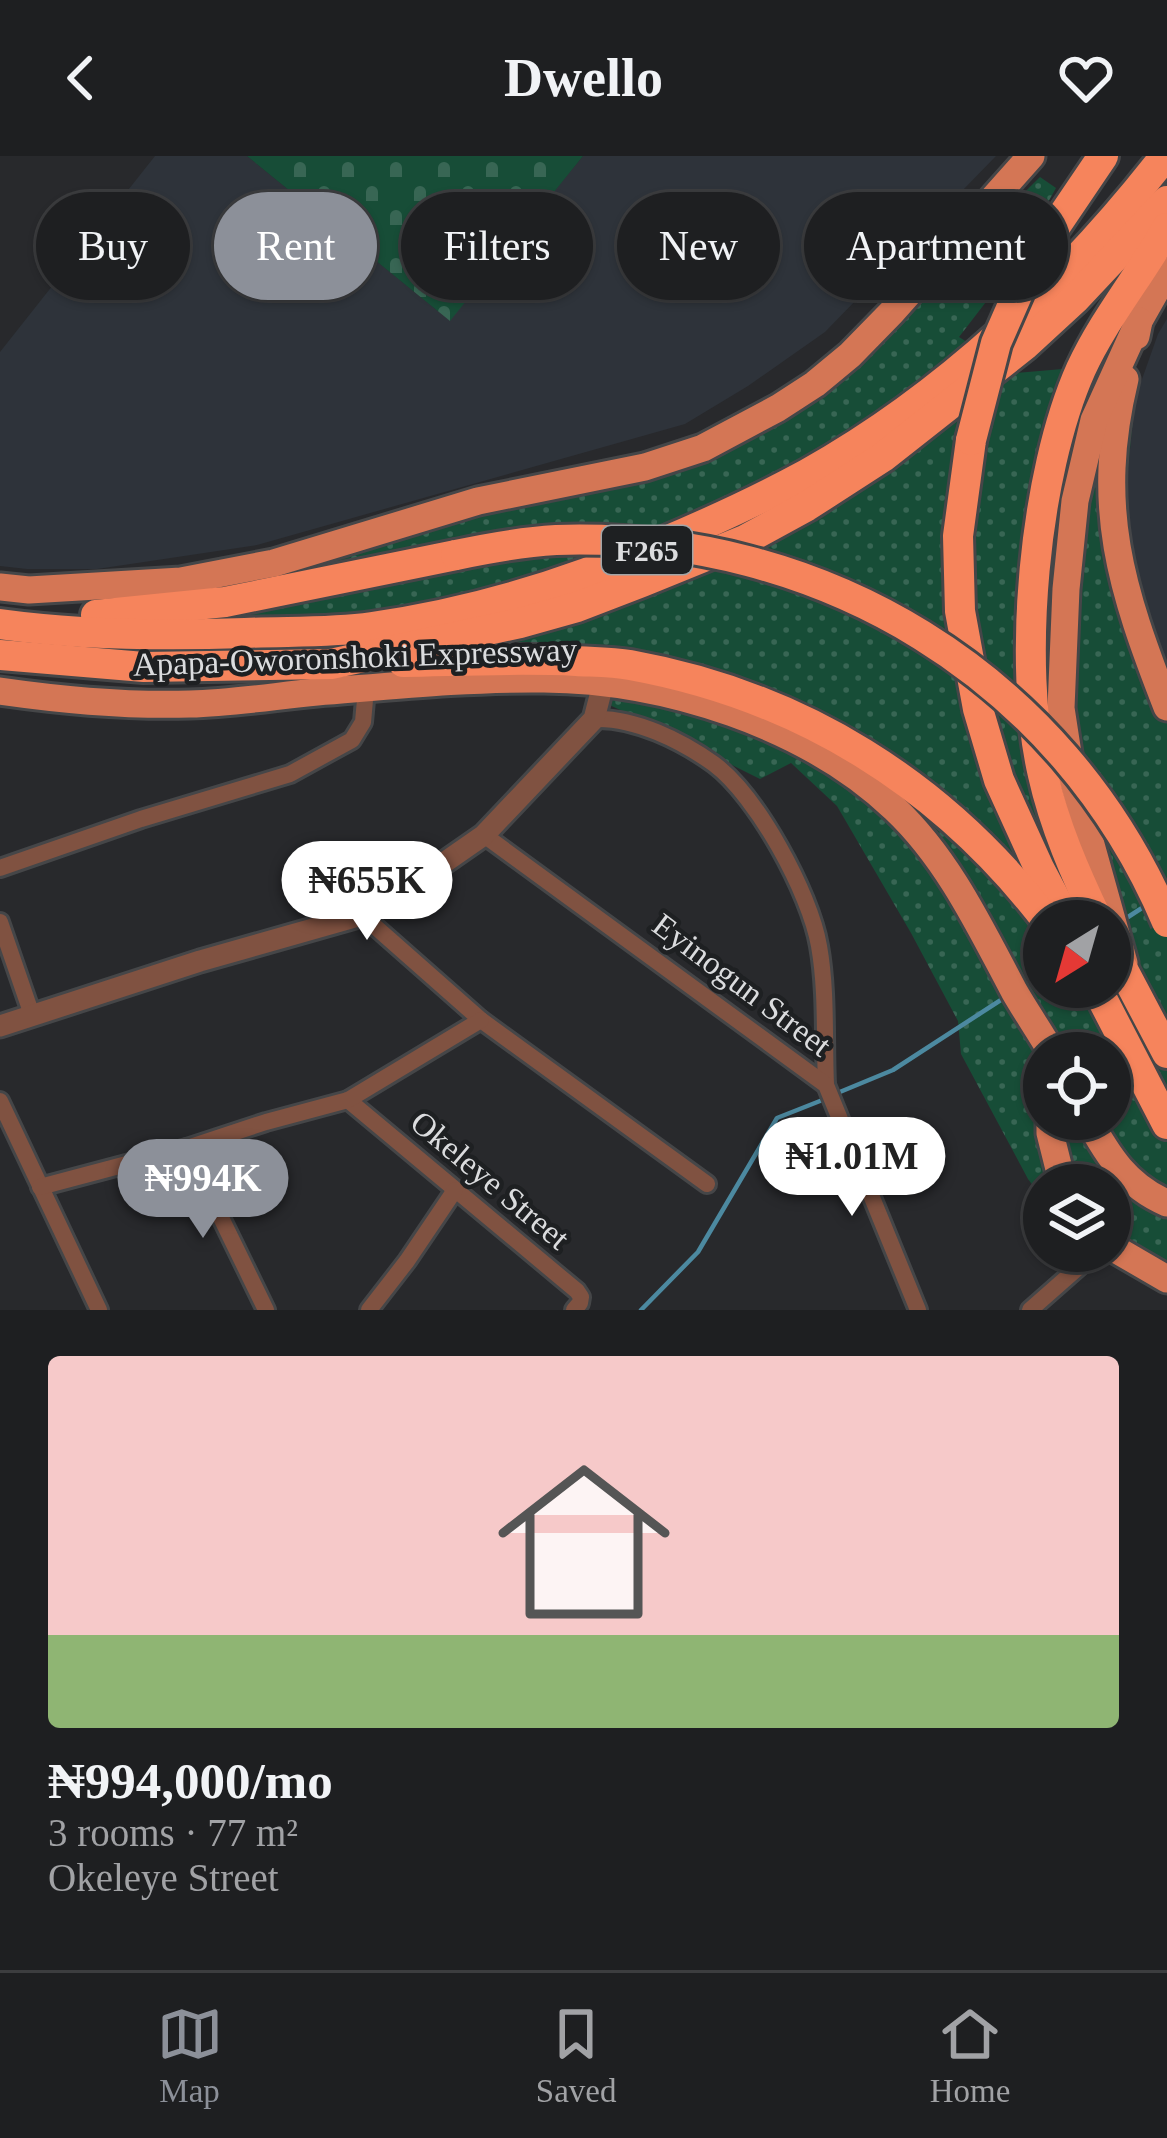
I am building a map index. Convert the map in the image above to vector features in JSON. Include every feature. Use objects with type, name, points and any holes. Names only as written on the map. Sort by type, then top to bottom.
[{"type":"highway","points":[[1074,900],[1039,868],[999,780],[978,709],[960,611],[958,536],[971,440],[996,343],[1032,261],[1103,156]]},
{"type":"highway","name":"Apapa-Oworonshoki Expressway","points":[[0,619],[33,628],[165,636],[364,628],[502,600],[618,562],[710,523],[808,473],[883,426],[971,359],[1044,291],[1165,156]]},
{"type":"highway","name":"Apapa-Oworonshoki Expressway","points":[[0,655],[144,667],[331,664],[577,608],[745,539],[807,506],[914,434],[1025,346],[1167,201]]},
{"type":"highway","points":[[1086,900],[1043,778],[1034,728],[1032,602],[1044,500],[1081,370],[1167,228]]},
{"type":"highway","points":[[0,619],[127,614],[225,602],[505,545],[553,540],[664,545],[776,568],[869,605],[954,656],[1039,727],[1128,842],[1167,922]]},
{"type":"highway","points":[[331,664],[488,658],[627,664],[723,687],[803,718],[888,767],[950,815],[1030,900]]},
{"type":"highway","points":[[1131,1002],[1167,1053]]},
{"type":"highway","points":[[1124,1008],[1167,1124]]},
{"type":"main road","points":[[0,587],[29,590],[181,581],[251,568],[478,501],[645,466],[703,448],[778,408],[850,355],[1031,156]]},
{"type":"main road","points":[[1090,900],[1061,708],[1075,501],[1094,420],[1167,272]]},
{"type":"main road","points":[[1139,322],[1112,462],[1113,525],[1129,608],[1167,707]]},
{"type":"main road","name":"Apapa-Oworonshoki Expressway","points":[[0,691],[76,702],[193,704],[366,688],[547,679],[603,684],[736,713],[791,736],[844,767],[896,809],[937,857],[1039,1032]]},
{"type":"main road","points":[[1101,1140],[1121,1172],[1167,1203]]},
{"type":"main road","points":[[1131,1258],[1167,1279]]},
{"type":"street","points":[[0,1026],[362,914],[484,835],[594,719],[603,684]]},
{"type":"street","points":[[0,868],[290,774],[327,756],[352,740],[363,722],[366,688]]},
{"type":"street","points":[[594,719],[626,722],[666,737],[714,764],[770,831],[804,895],[819,945],[826,1085]]},
{"type":"street","name":"Eyinogun Street","points":[[484,835],[826,1085],[918,1310]]},
{"type":"street","points":[[362,914],[481,1020],[706,1184]]},
{"type":"street","points":[[0,922],[32,1015]]},
{"type":"street","points":[[40,1187],[348,1100],[481,1020]]},
{"type":"street","name":"Okeleye Street","points":[[348,1100],[577,1292],[580,1304],[574,1310]]},
{"type":"street","points":[[0,1101],[99,1310]]},
{"type":"street","points":[[188,1148],[266,1310]]},
{"type":"street","points":[[369,1310],[455,1190]]},
{"type":"street","points":[[1030,1310],[1073,1272]]},
{"type":"shaded area","points":[[155,156],[247,156],[291,192],[214,192],[214,300],[377,300],[377,262],[401,281],[401,300],[424,300],[449,320],[465,300],[593,300],[593,192],[554,192],[583,156],[996,156],[961,192],[804,192],[804,300],[856,300],[825,332],[685,424],[257,545],[97,569],[0,566],[0,352],[41,300],[190,300],[190,192],[127,192]]},
{"type":"shaded area","points":[[1167,319],[1167,666],[1136,584],[1126,489],[1135,399]]},
{"type":"green space","points":[[247,156],[583,156],[554,192],[401,192],[401,281],[377,262],[377,192],[291,192]]},
{"type":"green space","points":[[1040,177],[1056,188],[1054,192],[1025,192]]},
{"type":"green space","points":[[424,300],[467,300],[450,321]]},
{"type":"green space","points":[[916,300],[987,300],[959,337],[1016,373],[1098,366],[1135,399],[1126,489],[1136,584],[1167,666],[1167,1262],[1131,1246],[1131,1164],[1023,1164],[1023,1170],[961,1054],[958,1021],[911,933],[837,806],[791,763],[760,779],[479,645],[234,617],[198,577],[595,483],[843,372]]},
{"type":"waterway","points":[[1131,915],[1145,906]]},
{"type":"waterway","points":[[835,1094],[893,1070],[1007,996]]},
{"type":"waterway","points":[[641,1310],[698,1252],[777,1118],[825,1099]]}]
